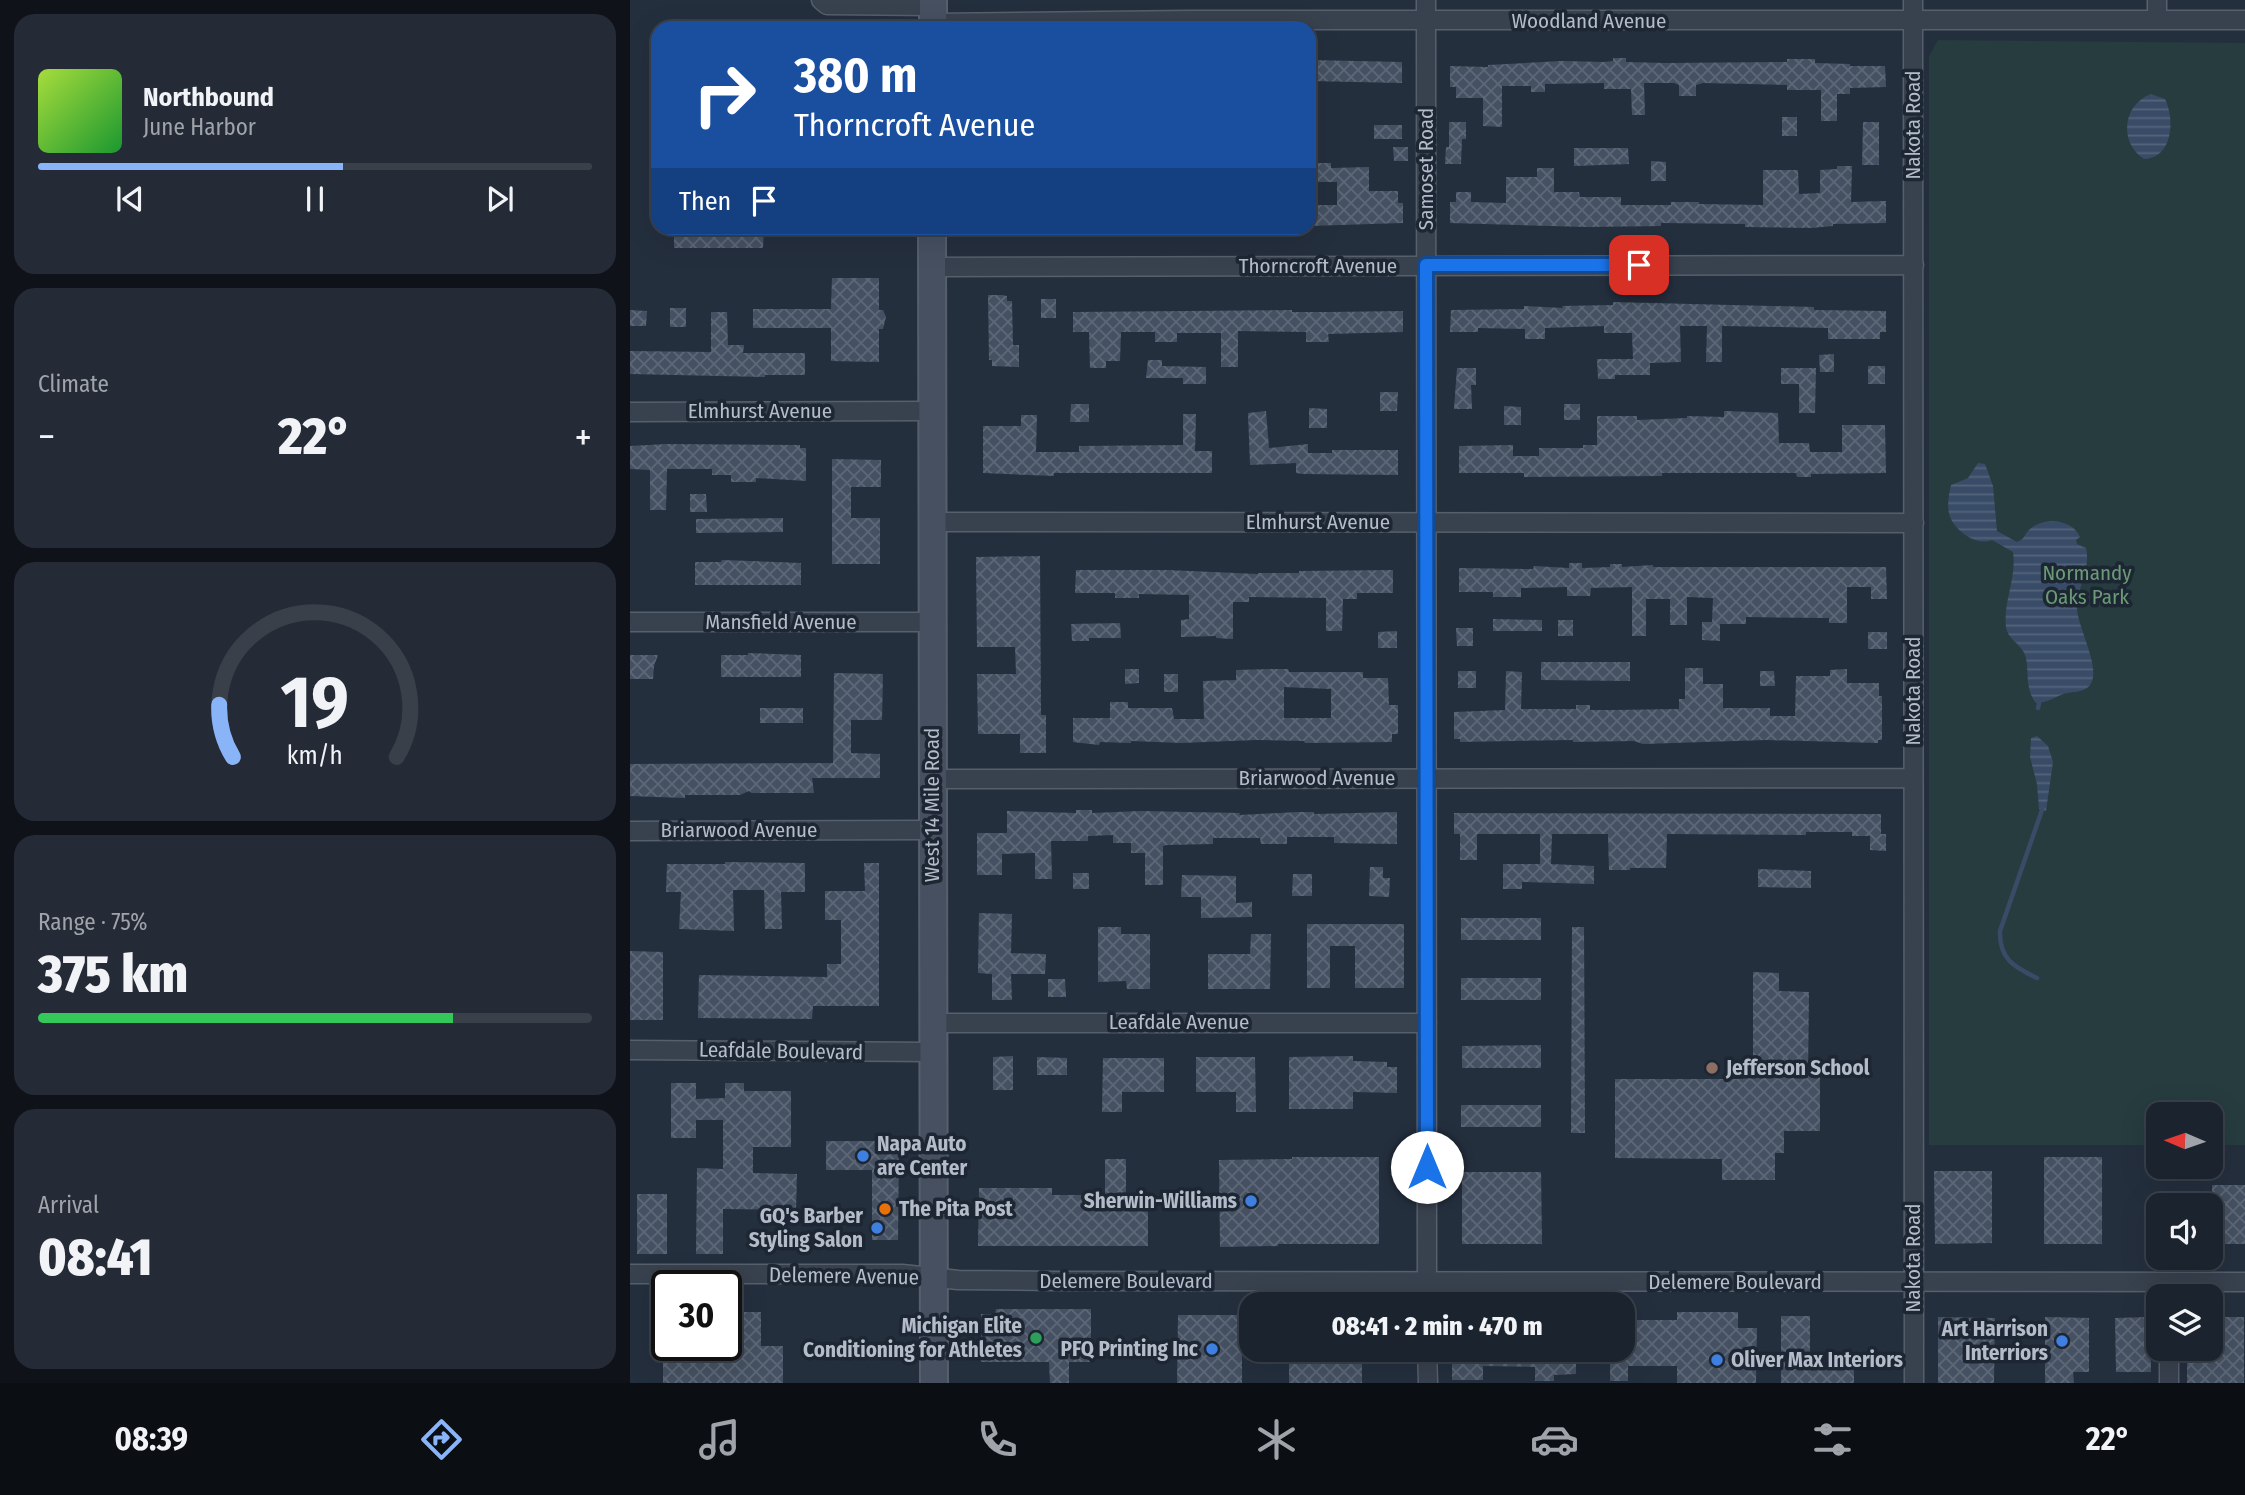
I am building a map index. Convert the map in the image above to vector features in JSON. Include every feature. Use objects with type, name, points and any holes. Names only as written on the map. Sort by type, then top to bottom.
[{"type":"main road","name":"West 14 Mile Road","points":[[932,235],[934,1383]]},
{"type":"street","name":"Woodland Avenue","points":[[821,0],[827,5],[933,14],[1426,21],[2245,20]]},
{"type":"street","name":"Samoset Road","points":[[1426,0],[1426,1292]]},
{"type":"street","name":"Nakota Road","points":[[1913,0],[1914,1383]]},
{"type":"street","points":[[2157,0],[2157,20]]},
{"type":"street","name":"Thorncroft Avenue","points":[[932,267],[1914,265]]},
{"type":"street","name":"Elmhurst Avenue","points":[[630,412],[932,411]]},
{"type":"street","name":"Elmhurst Avenue","points":[[932,522],[1914,523]]},
{"type":"street","name":"Mansfield Avenue","points":[[630,622],[932,622]]},
{"type":"street","name":"Briarwood Avenue","points":[[932,779],[1912,778]]},
{"type":"street","name":"Briarwood Avenue","points":[[630,831],[932,830]]},
{"type":"street","name":"Leafdale Avenue","points":[[932,1023],[1427,1023]]},
{"type":"street","name":"Leafdale Boulevard","points":[[630,1050],[932,1052]]},
{"type":"street","name":"Delemere Avenue","points":[[630,1274],[932,1276]]},
{"type":"street","name":"Delemere Boulevard","points":[[932,1276],[958,1280],[1014,1281],[1913,1283],[2146,1288]]},
{"type":"street","name":"Delemere Boulevard","points":[[2223,1284],[2245,1282]]},
{"type":"street","points":[[2169,1361],[2169,1383]]},
{"type":"street","points":[[1427,1362],[1428,1383]]},
{"type":"green space","name":"Normandy Oaks Park","points":[[1938,40],[2245,43],[2245,1145],[2223,1145],[2223,1102],[2146,1102],[2146,1145],[1929,1145],[1929,56]]},
{"type":"water","points":[[2151,94],[2165,99],[2170,127],[2166,145],[2161,152],[2144,159],[2130,144],[2127,125],[2134,107],[2141,99]]},
{"type":"water","points":[[1978,463],[1985,464],[1993,486],[1997,531],[2017,542],[2035,526],[2057,521],[2071,526],[2080,537],[2076,540],[2077,544],[2086,548],[2086,570],[2077,606],[2092,661],[2092,681],[2085,689],[2040,703],[2036,703],[2033,698],[2026,658],[2006,627],[2013,552],[1992,540],[1986,542],[1972,539],[1955,525],[1949,513],[1951,485],[1968,478]]},
{"type":"water","points":[[2037,736],[2048,746],[2053,762],[2046,811],[2039,809],[2037,784],[2030,757],[2031,738]]},
{"type":"building","points":[[1613,58],[1626,58],[1626,62],[1665,63],[1787,62],[1787,59],[1815,59],[1815,63],[1885,66],[1886,87],[1850,88],[1850,94],[1837,94],[1837,121],[1821,121],[1821,90],[1787,90],[1787,85],[1703,83],[1696,85],[1696,96],[1679,96],[1679,85],[1674,83],[1644,83],[1645,115],[1632,115],[1631,89],[1604,89],[1604,83],[1545,84],[1545,92],[1531,92],[1531,86],[1502,86],[1502,127],[1483,126],[1483,98],[1456,98],[1456,87],[1450,87],[1450,66],[1604,62],[1613,61]]},
{"type":"building","points":[[1316,60],[1402,62],[1402,83],[1316,81]]},
{"type":"building","points":[[1782,117],[1797,117],[1797,136],[1782,136]]},
{"type":"building","points":[[1449,122],[1466,122],[1461,164],[1445,164],[1446,147],[1449,147]]},
{"type":"building","points":[[1863,122],[1879,122],[1879,165],[1862,165]]},
{"type":"building","points":[[1374,125],[1402,125],[1402,139],[1374,139]]},
{"type":"building","points":[[1393,147],[1408,147],[1408,161],[1394,161]]},
{"type":"building","points":[[1574,148],[1628,148],[1629,164],[1574,166]]},
{"type":"building","points":[[1651,161],[1666,162],[1666,181],[1651,181]]},
{"type":"building","points":[[1316,163],[1331,163],[1331,168],[1369,167],[1369,191],[1398,191],[1398,203],[1403,203],[1403,223],[1316,226],[1316,205],[1337,205],[1337,182],[1316,182]]},
{"type":"building","points":[[1837,166],[1852,166],[1851,202],[1886,201],[1886,223],[1833,224],[1811,228],[1745,227],[1745,224],[1661,223],[1661,226],[1587,227],[1450,223],[1450,202],[1456,202],[1456,192],[1471,192],[1471,202],[1506,203],[1506,177],[1537,177],[1537,168],[1554,168],[1554,192],[1579,192],[1580,197],[1621,197],[1621,205],[1699,202],[1763,205],[1763,170],[1798,170],[1799,194],[1820,193],[1820,170],[1837,169]]},
{"type":"building","points":[[674,235],[764,235],[763,248],[674,248]]},
{"type":"building","points":[[832,278],[879,278],[879,310],[883,310],[886,317],[883,329],[879,329],[879,362],[831,361],[831,328],[753,328],[753,309],[831,309]]},
{"type":"building","points":[[988,295],[1007,296],[1007,301],[1012,301],[1013,345],[1019,345],[1019,367],[992,366],[992,360],[989,360]]},
{"type":"building","points":[[1041,299],[1056,299],[1056,318],[1041,318]]},
{"type":"building","points":[[1613,302],[1886,311],[1886,332],[1880,332],[1880,339],[1828,339],[1828,328],[1722,326],[1722,362],[1706,362],[1707,326],[1680,326],[1681,362],[1650,363],[1650,375],[1615,375],[1615,379],[1598,379],[1597,359],[1633,359],[1632,333],[1604,333],[1604,326],[1545,328],[1545,339],[1525,339],[1525,329],[1478,328],[1478,332],[1450,332],[1451,310],[1524,309],[1524,306],[1563,308],[1562,306],[1613,305]]},
{"type":"building","points":[[670,308],[686,308],[686,327],[670,327]]},
{"type":"building","points":[[630,310],[647,311],[646,326],[630,326]]},
{"type":"building","points":[[1403,311],[1403,332],[1328,334],[1329,342],[1306,342],[1306,332],[1238,331],[1238,367],[1221,367],[1221,333],[1177,333],[1177,342],[1155,342],[1155,332],[1121,332],[1120,361],[1106,361],[1106,368],[1090,368],[1089,332],[1073,332],[1073,312]]},
{"type":"building","points":[[711,312],[727,312],[728,345],[744,345],[743,353],[805,353],[805,375],[765,377],[630,374],[630,351],[711,352]]},
{"type":"building","points":[[1834,354],[1834,372],[1820,372],[1819,355]]},
{"type":"building","points":[[1148,360],[1162,360],[1162,366],[1206,367],[1206,384],[1183,384],[1183,378],[1146,378]]},
{"type":"building","points":[[1868,366],[1885,366],[1885,384],[1868,384]]},
{"type":"building","points":[[1457,368],[1476,368],[1476,385],[1471,385],[1472,409],[1454,409]]},
{"type":"building","points":[[1781,368],[1816,368],[1815,413],[1799,413],[1799,384],[1781,384]]},
{"type":"building","points":[[1380,392],[1398,392],[1397,411],[1380,411]]},
{"type":"building","points":[[1071,404],[1089,404],[1089,422],[1070,422]]},
{"type":"building","points":[[1564,404],[1580,404],[1580,420],[1564,420]]},
{"type":"building","points":[[1504,406],[1521,407],[1521,425],[1504,425]]},
{"type":"building","points":[[1309,408],[1327,409],[1327,428],[1309,428]]},
{"type":"building","points":[[1266,411],[1269,448],[1308,444],[1308,453],[1332,453],[1332,450],[1398,450],[1398,475],[1304,474],[1296,473],[1296,463],[1250,465],[1248,413]]},
{"type":"building","points":[[1724,411],[1778,413],[1779,443],[1809,443],[1810,452],[1842,452],[1842,425],[1885,425],[1886,473],[1811,474],[1811,477],[1797,477],[1796,473],[1662,473],[1662,476],[1524,477],[1524,473],[1459,473],[1459,446],[1513,445],[1513,456],[1539,456],[1539,448],[1583,448],[1583,445],[1597,445],[1597,416],[1637,416],[1637,420],[1687,416],[1724,417]]},
{"type":"building","points":[[1183,414],[1196,414],[1195,451],[1212,451],[1212,473],[1054,473],[1054,476],[983,473],[983,426],[1021,426],[1021,415],[1037,415],[1036,452],[1079,452],[1079,446],[1183,445]]},
{"type":"building","points":[[800,445],[800,448],[806,448],[806,481],[756,478],[756,482],[731,482],[731,475],[712,475],[712,469],[667,469],[666,510],[650,510],[650,470],[630,469],[630,446]]},
{"type":"building","points":[[832,459],[881,460],[881,487],[851,487],[851,518],[880,518],[880,564],[832,564]]},
{"type":"building","points":[[690,494],[706,494],[707,512],[690,512]]},
{"type":"building","points":[[783,518],[783,532],[696,533],[696,519]]},
{"type":"building","points":[[1040,556],[1041,715],[1046,715],[1046,753],[1020,753],[1020,734],[978,734],[977,674],[1016,674],[1015,647],[977,647],[976,557]]},
{"type":"building","points":[[722,560],[801,563],[801,585],[695,585],[695,562]]},
{"type":"building","points":[[1569,563],[1582,563],[1582,568],[1610,567],[1610,564],[1622,564],[1622,567],[1886,567],[1887,599],[1871,599],[1871,587],[1847,587],[1847,623],[1829,623],[1829,618],[1746,617],[1746,624],[1720,624],[1720,641],[1702,640],[1702,622],[1712,622],[1713,598],[1687,597],[1687,625],[1670,625],[1670,599],[1646,599],[1646,636],[1632,636],[1632,587],[1591,588],[1590,596],[1567,596],[1567,587],[1521,588],[1521,597],[1493,597],[1493,592],[1459,592],[1459,568],[1569,568]]},
{"type":"building","points":[[1076,570],[1258,574],[1393,570],[1393,593],[1357,593],[1357,599],[1343,599],[1342,631],[1326,631],[1326,598],[1249,597],[1249,602],[1233,602],[1233,639],[1216,636],[1181,637],[1181,620],[1189,619],[1189,595],[1139,594],[1139,598],[1115,598],[1115,593],[1075,593]]},
{"type":"building","points":[[1493,619],[1542,620],[1542,631],[1493,631]]},
{"type":"building","points":[[1558,620],[1573,620],[1573,636],[1558,636]]},
{"type":"building","points":[[1120,623],[1121,638],[1072,641],[1071,624]]},
{"type":"building","points":[[1456,628],[1473,628],[1473,646],[1457,646]]},
{"type":"building","points":[[1397,631],[1397,648],[1378,648],[1378,632]]},
{"type":"building","points":[[1868,632],[1887,632],[1887,649],[1868,649]]},
{"type":"building","points":[[630,655],[658,655],[653,679],[630,679]]},
{"type":"building","points":[[721,655],[801,655],[801,677],[721,677]]},
{"type":"building","points":[[1541,662],[1630,662],[1630,681],[1541,680]]},
{"type":"building","points":[[1685,668],[1703,668],[1703,684],[1723,684],[1723,708],[1770,708],[1770,716],[1795,716],[1796,676],[1830,676],[1830,670],[1847,669],[1847,683],[1879,683],[1879,696],[1882,696],[1882,740],[1878,740],[1878,743],[1766,740],[1643,744],[1634,741],[1573,740],[1460,742],[1460,739],[1454,739],[1454,712],[1505,710],[1506,671],[1522,672],[1521,709],[1576,709],[1576,705],[1590,705],[1590,710],[1679,709],[1679,699],[1685,699]]},
{"type":"building","points":[[1125,669],[1139,669],[1139,683],[1125,684]]},
{"type":"building","points":[[1236,670],[1363,672],[1363,678],[1388,678],[1389,705],[1398,705],[1398,734],[1392,734],[1392,742],[1131,741],[1100,742],[1099,745],[1073,742],[1073,718],[1110,718],[1110,702],[1128,702],[1128,708],[1172,708],[1174,719],[1204,719],[1203,681],[1236,680]],"holes":[[[1284,687],[1331,689],[1331,718],[1284,718]]]},
{"type":"building","points":[[1458,671],[1476,671],[1476,688],[1458,688]]},
{"type":"building","points":[[1760,671],[1774,671],[1775,686],[1760,686]]},
{"type":"building","points":[[834,673],[883,674],[882,720],[851,720],[851,753],[880,754],[880,778],[812,778],[814,793],[749,791],[740,795],[685,795],[685,798],[630,796],[630,764],[833,763]]},
{"type":"building","points":[[1164,674],[1178,674],[1178,692],[1164,692]]},
{"type":"building","points":[[760,708],[803,708],[803,723],[760,723]]},
{"type":"building","points":[[1076,810],[1092,810],[1092,813],[1141,811],[1240,813],[1239,815],[1397,812],[1397,844],[1334,843],[1334,837],[1287,837],[1287,844],[1261,844],[1260,838],[1213,838],[1213,844],[1167,845],[1163,846],[1163,885],[1145,885],[1145,853],[1131,853],[1131,843],[1113,843],[1113,835],[1088,836],[1088,841],[1051,841],[1052,879],[1035,879],[1035,853],[1002,854],[1002,875],[977,875],[977,833],[1007,833],[1007,811],[1076,813]]},
{"type":"building","points":[[1454,813],[1881,814],[1881,834],[1886,834],[1886,851],[1870,850],[1870,836],[1852,836],[1852,832],[1806,832],[1806,835],[1667,834],[1666,868],[1609,870],[1608,834],[1552,834],[1551,864],[1594,866],[1594,884],[1522,882],[1522,889],[1503,889],[1503,864],[1540,864],[1540,834],[1477,834],[1477,860],[1460,860],[1460,834],[1454,834]]},
{"type":"building","points":[[805,863],[805,892],[781,892],[782,929],[765,929],[764,890],[733,890],[734,931],[679,929],[681,892],[666,892],[667,864]]},
{"type":"building","points":[[864,863],[879,863],[879,1006],[813,1006],[812,1019],[698,1018],[699,975],[827,977],[827,964],[841,964],[841,920],[825,920],[825,891],[865,891]]},
{"type":"building","points":[[1370,867],[1383,867],[1383,878],[1390,878],[1389,897],[1369,896]]},
{"type":"building","points":[[1758,869],[1811,871],[1811,888],[1758,887]]},
{"type":"building","points":[[1073,873],[1089,873],[1089,889],[1073,889]]},
{"type":"building","points":[[1293,874],[1312,874],[1312,896],[1292,896]]},
{"type":"building","points":[[1182,875],[1236,876],[1236,903],[1252,902],[1252,917],[1201,918],[1201,897],[1181,897]]},
{"type":"building","points":[[979,913],[1012,914],[1011,953],[1046,954],[1045,974],[1011,974],[1012,1000],[992,1000],[992,974],[978,973]]},
{"type":"building","points":[[1461,918],[1541,918],[1541,940],[1461,940]]},
{"type":"building","points":[[1307,924],[1404,924],[1404,988],[1355,988],[1355,946],[1330,946],[1330,988],[1307,988]]},
{"type":"building","points":[[1098,927],[1121,927],[1121,934],[1150,934],[1150,989],[1127,989],[1126,981],[1098,982]]},
{"type":"building","points":[[1572,927],[1584,927],[1585,1133],[1571,1133]]},
{"type":"building","points":[[1251,934],[1271,934],[1270,989],[1208,989],[1208,954],[1250,954]]},
{"type":"building","points":[[630,951],[663,952],[663,1020],[630,1020]]},
{"type":"building","points":[[1753,972],[1779,973],[1779,991],[1809,992],[1808,1075],[1820,1075],[1820,1131],[1784,1131],[1784,1153],[1775,1153],[1775,1180],[1722,1180],[1722,1159],[1615,1158],[1615,1079],[1743,1079],[1744,1073],[1753,1073]]},
{"type":"building","points":[[1461,978],[1541,978],[1541,1000],[1461,1000]]},
{"type":"building","points":[[1048,979],[1065,979],[1066,997],[1048,997]]},
{"type":"building","points":[[1541,1045],[1541,1068],[1462,1068],[1462,1046]]},
{"type":"building","points":[[1013,1056],[1013,1090],[993,1090],[993,1057]]},
{"type":"building","points":[[1353,1056],[1353,1061],[1387,1062],[1387,1067],[1397,1067],[1397,1093],[1353,1092],[1353,1109],[1289,1109],[1289,1057]]},
{"type":"building","points":[[1037,1057],[1067,1058],[1067,1075],[1037,1075]]},
{"type":"building","points":[[1196,1057],[1255,1057],[1256,1112],[1236,1112],[1236,1092],[1196,1092]]},
{"type":"building","points":[[1103,1058],[1164,1058],[1164,1092],[1122,1092],[1122,1112],[1102,1112]]},
{"type":"building","points":[[671,1083],[696,1083],[696,1099],[725,1098],[725,1083],[744,1083],[744,1091],[791,1091],[791,1147],[753,1147],[753,1173],[797,1174],[796,1210],[723,1209],[723,1254],[696,1254],[697,1168],[723,1169],[723,1120],[696,1120],[696,1138],[671,1138]]},
{"type":"building","points":[[1461,1105],[1541,1105],[1541,1127],[1461,1127]]},
{"type":"building","points":[[826,1141],[899,1141],[898,1240],[872,1240],[872,1170],[826,1170]]},
{"type":"building","points":[[1379,1157],[1379,1244],[1220,1247],[1219,1160]]},
{"type":"building","points":[[2044,1157],[2102,1157],[2102,1244],[2044,1244]]},
{"type":"building","points":[[1105,1159],[1126,1159],[1126,1196],[1148,1196],[1148,1246],[978,1246],[979,1188],[1052,1188],[1052,1195],[1105,1195]]},
{"type":"building","points":[[1934,1171],[1992,1171],[1992,1243],[1935,1244]]},
{"type":"building","points":[[1462,1172],[1541,1172],[1542,1244],[1462,1244]]},
{"type":"building","points":[[2212,1185],[2245,1185],[2245,1244],[2225,1244],[2223,1193],[2212,1193]]},
{"type":"building","points":[[637,1194],[667,1194],[667,1254],[637,1254]]},
{"type":"building","name":"Michigan Elite Conditioning for Athletes","points":[[996,1309],[1091,1309],[1091,1362],[1069,1362],[1069,1383],[1050,1383],[1049,1362],[981,1362],[981,1314],[995,1314]]},
{"type":"building","points":[[742,1312],[761,1312],[761,1346],[783,1346],[783,1383],[663,1383],[663,1361],[742,1361]]},
{"type":"building","points":[[1677,1312],[1738,1312],[1738,1328],[1757,1328],[1756,1383],[1677,1383],[1677,1366],[1628,1366],[1628,1381],[1610,1381],[1610,1363],[1576,1364],[1576,1374],[1554,1375],[1554,1381],[1535,1381],[1535,1367],[1483,1366],[1483,1380],[1452,1380],[1452,1362],[1635,1362],[1635,1320],[1677,1320]]},
{"type":"building","points":[[1178,1315],[1239,1315],[1242,1383],[1177,1383]]},
{"type":"building","points":[[1781,1316],[1810,1316],[1810,1364],[1854,1364],[1854,1383],[1781,1383]]},
{"type":"building","points":[[1938,1317],[1995,1318],[1994,1383],[1938,1383]]},
{"type":"building","points":[[2045,1317],[2089,1318],[2089,1372],[2073,1372],[2074,1383],[2045,1383]]},
{"type":"building","points":[[2146,1317],[2146,1361],[2151,1361],[2151,1372],[2116,1372],[2115,1318]]},
{"type":"building","points":[[2223,1317],[2244,1317],[2244,1383],[2187,1383],[2187,1361],[2223,1361]]},
{"type":"building","points":[[1289,1362],[1362,1362],[1362,1383],[1289,1383]]},
{"type":"waterway","points":[[2038,708],[2039,703]]},
{"type":"waterway","points":[[2037,978],[2021,970],[2005,955],[2000,931],[2042,810]]},
{"type":"place","name":"Jefferson School","points":[[1712,1068]]},
{"type":"place","name":"Napa Auto are Center","points":[[863,1156]]},
{"type":"place","name":"Sherwin-Williams","points":[[1251,1201]]},
{"type":"place","name":"The Pita Post","points":[[885,1209]]},
{"type":"place","name":"GQ's Barber Styling Salon","points":[[877,1228]]},
{"type":"place","name":"Michigan Elite Conditioning for Athletes","points":[[1036,1338]]},
{"type":"place","name":"Art Harrison Interriors","points":[[2062,1341]]},
{"type":"place","name":"PFQ Printing Inc","points":[[1212,1349]]},
{"type":"place","name":"Oliver Max Interiors","points":[[1717,1360]]},
{"type":"route","points":[[1427,1167],[1426,265],[1639,265]]}]
